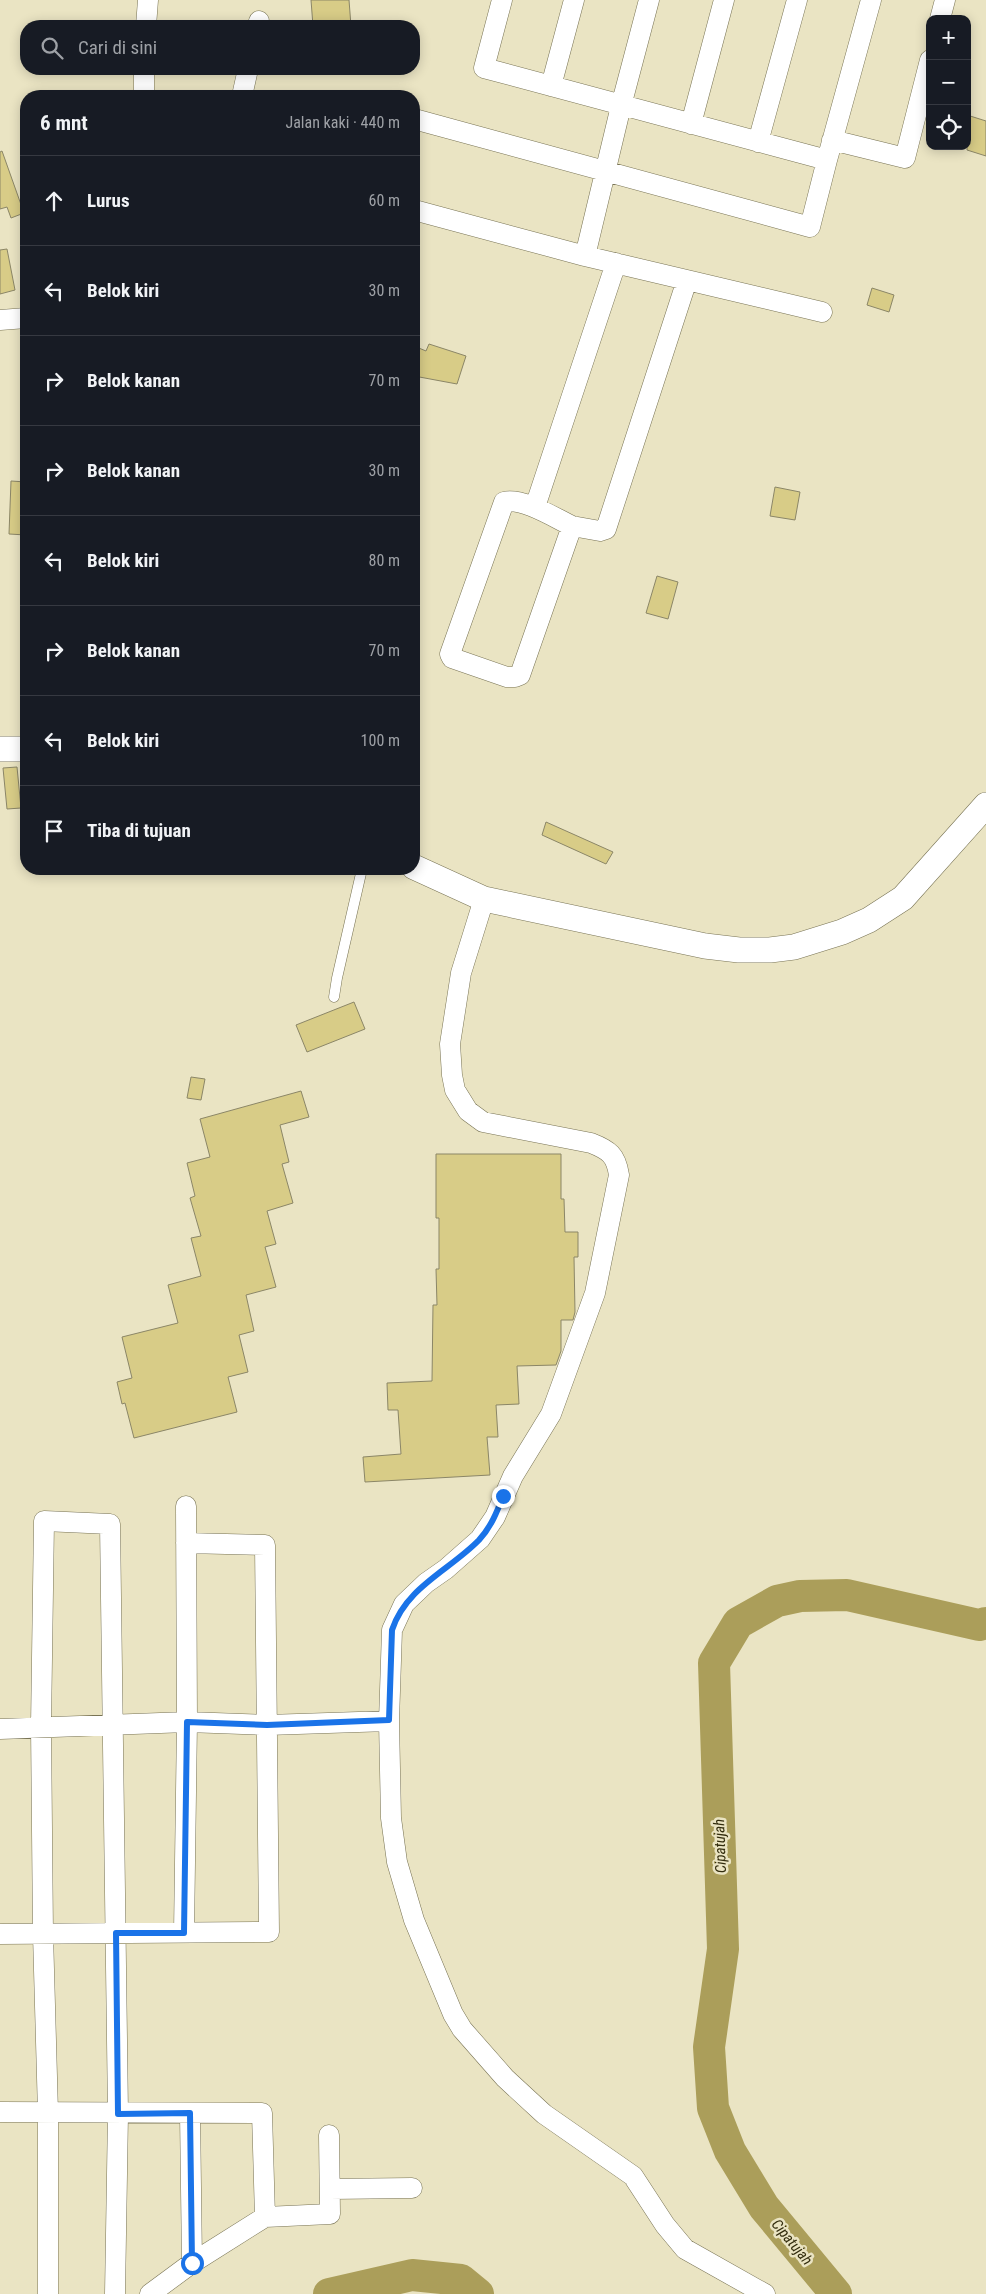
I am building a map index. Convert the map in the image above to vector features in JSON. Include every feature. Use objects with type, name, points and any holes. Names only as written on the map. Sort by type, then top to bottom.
[{"type":"street","points":[[146,20],[148,0]]},
{"type":"street","points":[[502,0],[484,68],[827,160]]},
{"type":"street","points":[[551,86],[574,0]]},
{"type":"street","points":[[585,256],[620,106],[649,0]]},
{"type":"street","points":[[691,124],[724,0]]},
{"type":"street","points":[[758,142],[797,0]]},
{"type":"street","points":[[420,121],[810,228],[871,0]]},
{"type":"street","points":[[941,15],[945,0]]},
{"type":"street","points":[[144,75],[144,90]]},
{"type":"street","points":[[243,90],[247,75]]},
{"type":"street","points":[[832,140],[905,158],[926,76]]},
{"type":"street","points":[[420,212],[585,256],[822,312]]},
{"type":"street","points":[[535,507],[616,263]]},
{"type":"street","points":[[572,526],[520,675],[515,678],[507,677],[452,658],[450,654],[504,502],[509,500],[535,507],[572,526],[581,526],[600,531],[606,529],[687,280]]},
{"type":"street","points":[[0,320],[20,318]]},
{"type":"street","points":[[0,749],[20,749]]},
{"type":"street","points":[[420,871],[484,899],[705,946],[739,950],[770,950],[794,947],[842,932],[869,920],[903,898],[986,805]]},
{"type":"street","points":[[484,899],[461,973],[450,1044],[455,1090],[468,1111],[483,1122],[591,1143],[606,1149],[617,1163],[619,1175],[595,1293],[550,1414],[513,1476],[495,1518],[480,1539],[446,1569],[426,1583],[404,1604],[392,1630],[389,1720],[391,1818],[400,1876],[414,1920],[456,2021],[505,2078],[544,2114],[633,2176],[665,2226],[685,2249],[765,2294]]},
{"type":"street","points":[[184,1933],[187,1722],[186,1506]]},
{"type":"street","points":[[48,2294],[48,2113],[43,1934],[41,1726],[44,1521],[110,1524],[118,2114],[115,2294]]},
{"type":"street","points":[[0,1934],[269,1932],[265,1545],[186,1543]]},
{"type":"street","points":[[0,1729],[187,1722],[267,1725],[389,1720]]},
{"type":"street","points":[[0,2112],[118,2114],[262,2112],[265,2217]]},
{"type":"street","points":[[190,2113],[192,2263]]},
{"type":"street","points":[[150,2294],[192,2263],[265,2217],[330,2214],[329,2135]]},
{"type":"street","points":[[330,2189],[412,2188]]},
{"type":"lane","points":[[334,997],[336,978],[361,875]]},
{"type":"building","points":[[311,0],[349,0],[351,20],[313,20]]},
{"type":"building","points":[[971,116],[986,121],[986,156],[967,150],[971,150]]},
{"type":"building","points":[[2,151],[20,202],[20,215],[11,218],[7,207],[0,209],[0,152]]},
{"type":"building","points":[[7,249],[15,290],[0,294],[0,250]]},
{"type":"building","points":[[872,288],[894,295],[889,312],[867,305]]},
{"type":"building","points":[[429,344],[466,356],[457,384],[420,377],[420,348],[426,351]]},
{"type":"building","points":[[11,481],[20,482],[20,535],[9,534]]},
{"type":"building","points":[[775,487],[800,492],[795,520],[770,516]]},
{"type":"building","points":[[657,576],[678,582],[668,619],[646,613]]},
{"type":"building","points":[[17,767],[20,808],[7,809],[3,768]]},
{"type":"building","points":[[546,822],[613,852],[606,864],[542,835]]},
{"type":"building","points":[[354,1002],[365,1029],[307,1052],[296,1025]]},
{"type":"building","points":[[191,1077],[205,1079],[201,1100],[187,1098]]},
{"type":"building","points":[[301,1091],[309,1117],[280,1125],[289,1162],[282,1164],[293,1203],[267,1211],[276,1244],[265,1247],[276,1287],[246,1295],[254,1331],[239,1335],[248,1372],[228,1377],[237,1412],[134,1438],[125,1403],[122,1404],[117,1382],[132,1378],[122,1337],[178,1323],[168,1285],[201,1276],[191,1238],[201,1236],[190,1198],[195,1196],[187,1163],[210,1157],[200,1119]]},
{"type":"building","points":[[436,1154],[561,1154],[561,1199],[564,1199],[565,1232],[578,1232],[578,1257],[574,1257],[575,1312],[573,1320],[561,1320],[561,1351],[556,1365],[517,1366],[519,1404],[496,1405],[498,1437],[487,1437],[490,1475],[365,1482],[363,1457],[401,1454],[398,1410],[388,1410],[387,1383],[432,1381],[433,1305],[437,1305],[436,1269],[439,1269],[439,1218],[436,1218]]},
{"type":"waterway","name":"Cipatujah","points":[[836,2294],[764,2207],[730,2151],[713,2108],[709,2047],[723,1949],[714,1663],[738,1623],[777,1601],[800,1596],[847,1595],[979,1625],[986,1623]]},
{"type":"waterway","name":"Cipatujah","points":[[329,2294],[412,2275],[461,2280],[478,2294]]},
{"type":"route","points":[[192,2263],[190,2113],[118,2114],[116,1933],[184,1933],[187,1722],[267,1725],[389,1720],[392,1630],[396,1618],[404,1604],[426,1583],[446,1569],[480,1539],[495,1518],[503,1496]]}]
